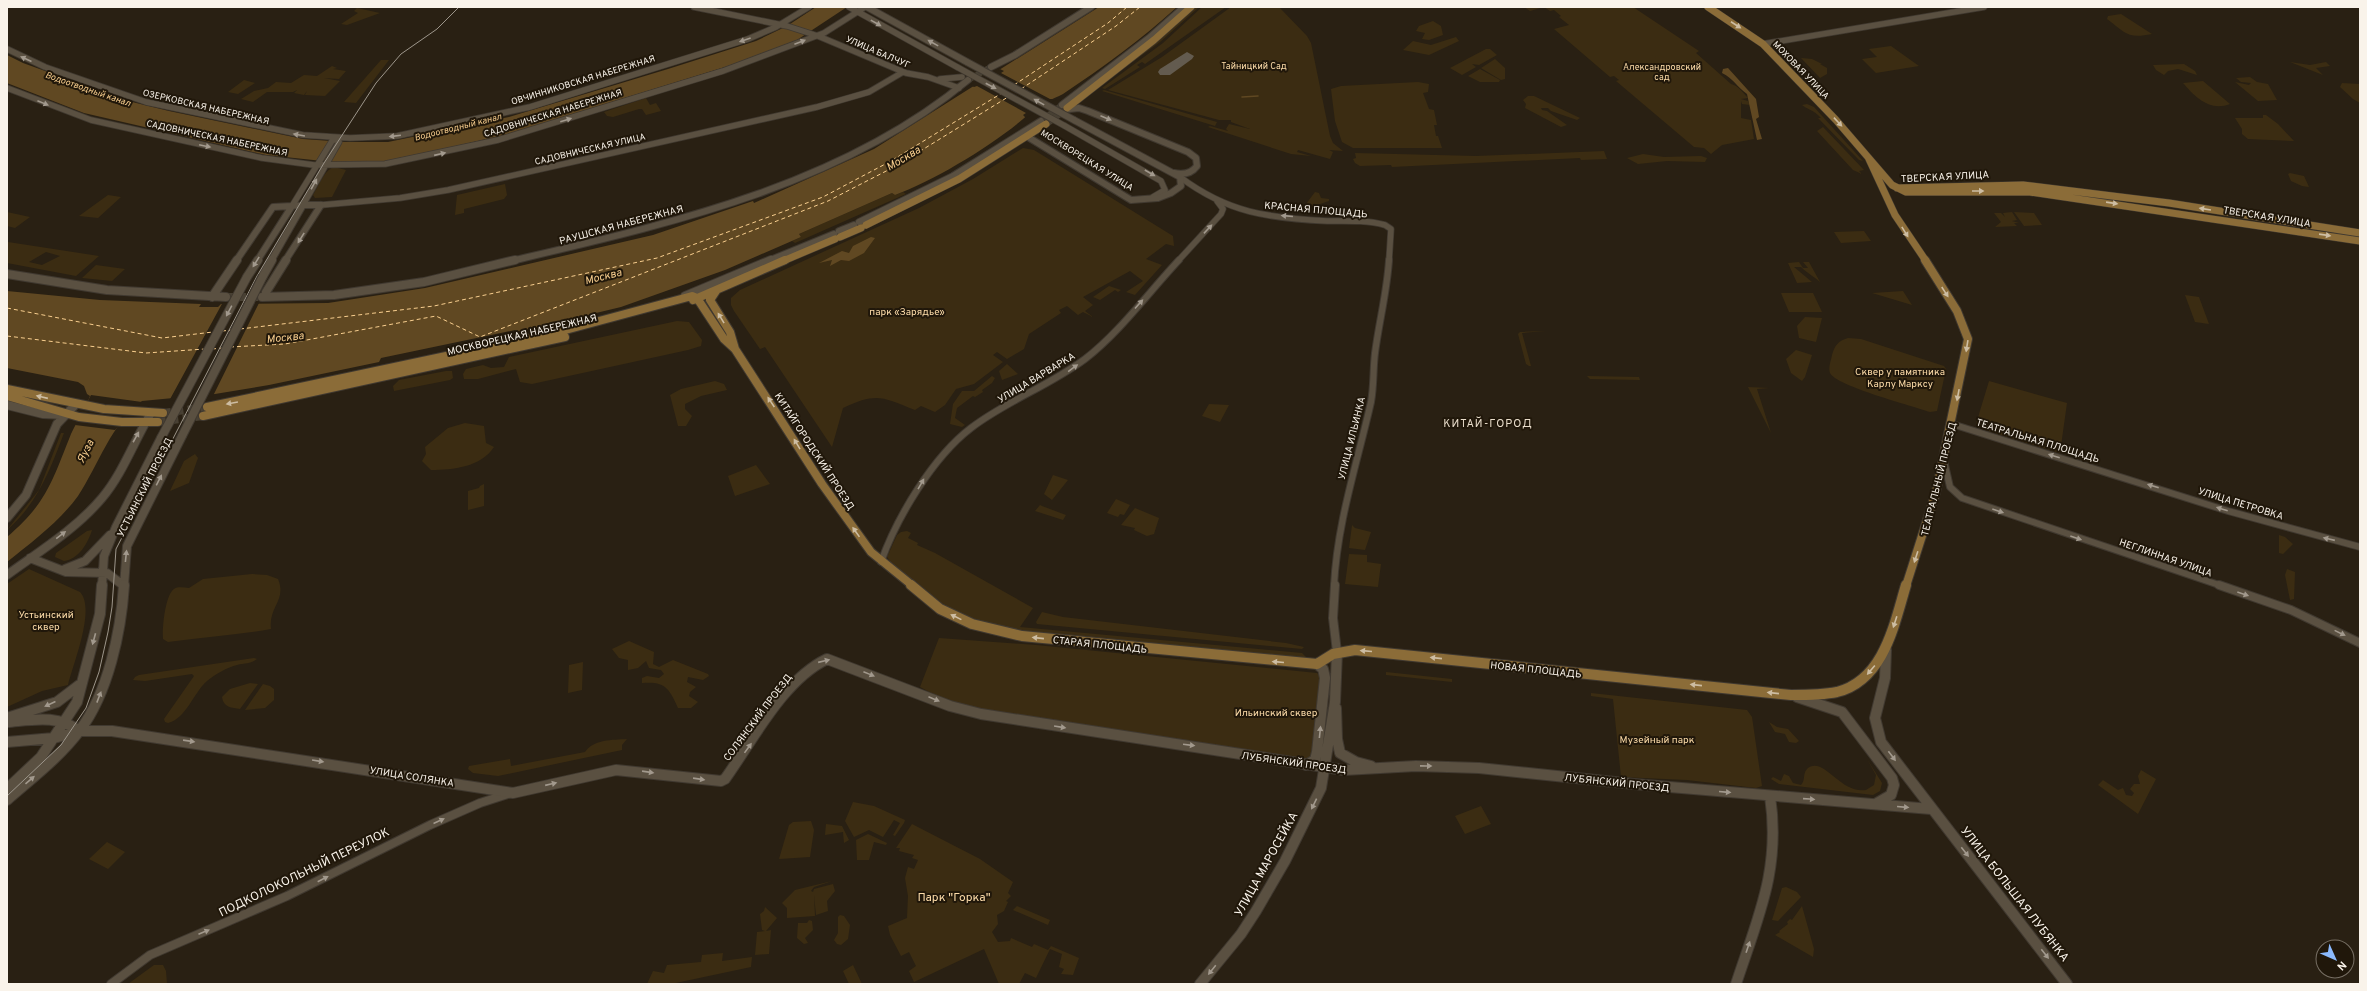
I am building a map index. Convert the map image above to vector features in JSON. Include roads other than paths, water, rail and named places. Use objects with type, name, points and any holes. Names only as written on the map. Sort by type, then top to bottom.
[{"type":"main road","points":[[866,7],[1180,177]]},
{"type":"main road","points":[[1085,7],[989,66],[1015,55],[1091,7]]},
{"type":"main road","points":[[1066,107],[1184,7]]},
{"type":"main road","points":[[1066,107],[1154,40],[1191,7]]},
{"type":"main road","name":"МОХОВАЯ УЛИЦА","points":[[1708,7],[1763,44],[1836,120],[1869,160],[1896,188]]},
{"type":"main road","name":"РАУШСКАЯ НАБЕРЕЖНАЯ","points":[[321,205],[264,294],[338,291],[423,278],[663,222],[765,187],[851,151],[944,97],[957,87],[965,78]]},
{"type":"main road","points":[[1066,107],[1079,108],[1088,111],[1188,152],[1196,158],[1195,169],[1189,173],[1181,175],[1168,170]]},
{"type":"main road","name":"МОСКВОРЕЦКАЯ НАБЕРЕЖНАЯ","points":[[1027,136],[1031,128],[1043,122]]},
{"type":"main road","name":"МОСКВОРЕЦКАЯ НАБЕРЕЖНАЯ","points":[[208,407],[558,332],[626,315],[679,299],[837,235],[956,182],[1027,136],[1043,122]]},
{"type":"main road","name":"МОСКВОРЕЦКАЯ УЛИЦА","points":[[1027,136],[1133,201],[1147,200],[1175,192],[1181,186],[1180,177]]},
{"type":"main road","name":"МОХОВАЯ УЛИЦА","points":[[1869,160],[1886,199]]},
{"type":"main road","name":"ТВЕРСКАЯ УЛИЦА","points":[[1896,188],[1990,184],[2037,186],[2168,203],[2360,233]]},
{"type":"main road","points":[[1886,199],[1888,193],[1896,188]]},
{"type":"main road","name":"ТВЕРСКАЯ УЛИЦА","points":[[1896,188],[1911,193],[2030,192],[2360,241]]},
{"type":"main road","name":"ТЕАТРАЛЬНЫЙ ПРОЕЗД","points":[[1791,695],[1833,694],[1853,687],[1872,671],[1886,650],[1928,520],[1944,461],[1952,424],[1968,339],[1964,325],[1954,306],[1886,199]]},
{"type":"main road","name":"САДОВНИЧЕСКАЯ УЛИЦА","points":[[304,205],[321,205]]},
{"type":"main road","name":"УСТЬИНСКИЙ ПРОЕЗД","points":[[7,800],[47,765],[79,731],[100,697],[113,652],[124,586],[126,553],[130,540],[263,276],[304,205]]},
{"type":"main road","name":"САДОВНИЧЕСКАЯ УЛИЦА","points":[[214,295],[273,207],[292,206]]},
{"type":"main road","name":"УСТЬИНСКИЙ ПРОЕЗД","points":[[7,789],[34,765],[66,721],[77,702],[100,614],[104,556],[116,527],[161,438],[247,277],[292,206]]},
{"type":"main road","name":"МОСКВОРЕЦКАЯ НАБЕРЕЖНАЯ","points":[[203,416],[566,336],[634,319],[717,291],[837,235]]},
{"type":"main road","points":[[7,274],[107,290],[171,294],[227,295]]},
{"type":"main road","name":"КИТАЙГОРОДСКИЙ ПРОЕЗД","points":[[717,291],[711,296],[710,300],[730,332],[735,349]]},
{"type":"main road","points":[[679,299],[692,296],[697,298]]},
{"type":"main road","name":"КИТАЙГОРОДСКИЙ ПРОЕЗД","points":[[697,298],[724,339],[735,349],[822,484],[871,552],[881,562]]},
{"type":"main road","points":[[7,389],[86,406],[151,413],[163,412]]},
{"type":"main road","points":[[7,396],[51,408],[67,415]]},
{"type":"main road","points":[[7,518],[26,495],[57,424],[76,404]]},
{"type":"main road","points":[[7,405],[43,414],[67,415],[122,422],[158,422]]},
{"type":"main road","points":[[7,575],[77,522],[103,497],[151,413]]},
{"type":"main road","points":[[43,414],[57,424]]},
{"type":"main road","points":[[58,569],[69,568],[84,562],[116,527]]},
{"type":"main road","points":[[30,558],[58,569],[75,572],[102,572],[110,575],[124,586]]},
{"type":"main road","name":"СТАРАЯ ПЛОЩАДЬ","points":[[881,562],[940,609],[972,624],[1004,633],[1167,651],[1317,664]]},
{"type":"main road","name":"УЛИЦА БОЛЬШАЯ ЛУБЯНКА","points":[[1886,650],[1884,680],[1875,713],[1875,727],[1881,742],[2068,984]]},
{"type":"main road","name":"НОВАЯ ПЛОЩАДЬ","points":[[1337,652],[1365,651],[1791,695]]},
{"type":"main road","points":[[1306,765],[1315,760],[1317,752],[1325,678],[1323,669],[1317,664],[1337,652]]},
{"type":"main road","name":"УЛИЦА МАРОСЕЙКА","points":[[1200,984],[1241,934],[1270,889],[1321,788],[1326,768],[1334,702],[1338,664],[1337,652]]},
{"type":"main road","name":"ЛУБЯНСКИЙ ПРОЕЗД","points":[[808,669],[822,660],[832,660],[898,684],[950,706],[981,714],[1097,733],[1195,746],[1326,768],[1344,770],[1416,766],[1479,768],[1770,796],[1932,809]]},
{"type":"main road","name":"СОЛЯНСКИЙ ПРОЕЗД","points":[[725,779],[790,689],[808,669]]},
{"type":"main road","points":[[7,718],[50,704],[71,693],[82,683]]},
{"type":"main road","points":[[1791,695],[1839,710],[1851,722],[1892,778],[1893,790],[1891,795],[1875,804]]},
{"type":"main road","points":[[1334,702],[1338,721],[1335,743],[1339,751],[1354,762],[1387,768]]},
{"type":"main road","points":[[7,722],[50,720],[66,721],[79,731]]},
{"type":"main road","name":"УЛИЦА СОЛЯНКА","points":[[7,742],[54,738],[79,731],[98,730],[202,743],[513,793],[616,770],[710,781],[725,779]]},
{"type":"main road","points":[[1736,984],[1771,878],[1776,834],[1770,796]]},
{"type":"street","name":"УЛИЦА БАЛЧУГ","points":[[694,7],[787,26],[826,39],[903,72],[932,78],[957,87]]},
{"type":"street","name":"ОВЧИННИКОВСКАЯ НАБЕРЕЖНАЯ","points":[[339,140],[397,136],[530,107],[735,43],[781,25],[809,7]]},
{"type":"street","points":[[849,7],[857,12]]},
{"type":"street","name":"САДОВНИЧЕСКАЯ НАБЕРЕЖНАЯ","points":[[7,88],[76,115],[120,127],[262,158],[325,164],[367,165],[397,163],[498,140],[717,73],[818,36],[831,30],[866,7]]},
{"type":"street","points":[[1763,44],[1984,7]]},
{"type":"street","name":"МОСКВОРЕЦКАЯ УЛИЦА","points":[[857,12],[1116,154],[1161,181],[1165,186],[1163,192],[1148,198],[1134,199],[1027,136]]},
{"type":"street","points":[[826,39],[826,35],[831,30]]},
{"type":"street","name":"ОЗЕРКОВСКАЯ НАБЕРЕЖНАЯ","points":[[7,49],[39,65],[146,102],[303,135],[339,140]]},
{"type":"street","name":"САДОВНИЧЕСКАЯ УЛИЦА","points":[[321,205],[400,198],[452,190],[802,111],[866,93],[903,72]]},
{"type":"street","points":[[932,78],[949,80],[965,78]]},
{"type":"street","points":[[292,206],[317,163],[332,141],[339,140]]},
{"type":"street","points":[[304,205],[339,140]]},
{"type":"street","name":"КРАСНАЯ ПЛОЩАДЬ","points":[[1180,177],[1215,200],[1265,214],[1377,223],[1385,225],[1391,229]]},
{"type":"street","name":"УЛИЦА ВАРВАРКА","points":[[881,562],[887,545],[925,478],[962,436],[1022,397],[1062,375],[1105,341],[1221,214],[1222,206],[1215,200]]},
{"type":"street","name":"САДОВНИЧЕСКАЯ УЛИЦА","points":[[292,206],[304,205]]},
{"type":"street","name":"УЛИЦА ИЛЬИНКА","points":[[1337,652],[1333,618],[1336,554],[1345,502],[1371,400],[1375,352],[1385,306],[1388,283],[1391,229]]},
{"type":"street","name":"ТЕАТРАЛЬНАЯ ПЛОЩАДЬ","points":[[1952,424],[2118,475]]},
{"type":"street","name":"НЕГЛИННАЯ УЛИЦА","points":[[1944,461],[1947,484],[1951,490],[1962,498],[2291,610],[2360,643]]},
{"type":"street","name":"УЛИЦА ПЕТРОВКА","points":[[2118,475],[2228,511],[2360,547]]},
{"type":"street","name":"ПОДКОЛОКОЛЬНЫЙ ПЕРЕУЛОК","points":[[111,984],[150,955],[287,896],[430,825],[480,803],[513,793]]},
{"type":"water","name":"Водоотводный канал","points":[[816,7],[847,7],[797,40],[738,63],[508,134],[387,162],[332,162],[266,155],[84,113],[7,83],[7,55],[23,63],[128,101],[169,111],[303,139],[345,142],[388,142],[509,117],[668,69],[756,41],[787,26]]},
{"type":"water","points":[[1099,7],[1177,7],[1122,53],[1063,94],[1038,107],[1002,135],[967,159],[929,180],[895,195],[892,193],[799,234],[801,237],[725,270],[621,307],[516,332],[515,330],[381,358],[379,362],[269,385],[215,394],[142,401],[131,410],[122,421],[106,445],[86,484],[71,505],[45,531],[7,562],[7,537],[20,525],[40,502],[53,478],[71,434],[90,396],[87,394],[84,386],[78,382],[7,368],[7,291],[100,300],[201,304],[199,307],[218,307],[221,304],[328,303],[425,288],[653,235],[753,201],[754,203],[874,149]]},
{"type":"water","points":[[1728,68],[1756,99],[1759,117],[1756,119],[1762,139],[1757,140],[1747,94],[1722,73],[1723,69]]},
{"type":"water","points":[[871,237],[875,238],[864,253],[849,261],[841,260],[830,266],[832,260],[819,263],[842,251],[849,253],[853,246]]},
{"type":"waterway","points":[[1242,97],[1258,96]]},
{"type":"tunnel","points":[[968,80],[991,67]]},
{"type":"tunnel","points":[[1041,121],[1062,105]]},
{"type":"tunnel","points":[[1046,124],[1067,108]]},
{"type":"tunnel","points":[[226,297],[258,297]]},
{"type":"tunnel","points":[[163,413],[207,407]]},
{"type":"tunnel","points":[[158,422],[203,416]]},
{"type":"tram line","points":[[7,796],[61,745],[86,708],[99,672],[108,632],[112,607],[116,549],[257,276],[324,163],[376,83],[401,54],[437,29],[459,7]]},
{"type":"district","name":"КИТАЙ-ГОРОД","points":[[1488,423]]},
{"type":"park label","name":"Тайницкий Сад","points":[[1254,66]]},
{"type":"park label","name":"Александровский сад","points":[[1662,72]]},
{"type":"park label","name":"парк «Зарядье»","points":[[907,311]]},
{"type":"park label","name":"Сквер у памятника Карлу Марксу","points":[[1900,376]]},
{"type":"park label","name":"Устьинский сквер","points":[[46,620]]},
{"type":"park label","name":"Ильинский сквер","points":[[1276,712]]},
{"type":"park label","name":"Музейный парк","points":[[1657,739]]},
{"type":"park label","name":"Парк \"Горка\"","points":[[954,897]]},
{"type":"water label","name":"Москва","points":[[903,158]]},
{"type":"water label","name":"Москва","points":[[603,276]]},
{"type":"water label","name":"Москва","points":[[285,337]]},
{"type":"water label","name":"Яуза","points":[[85,451]]}]
